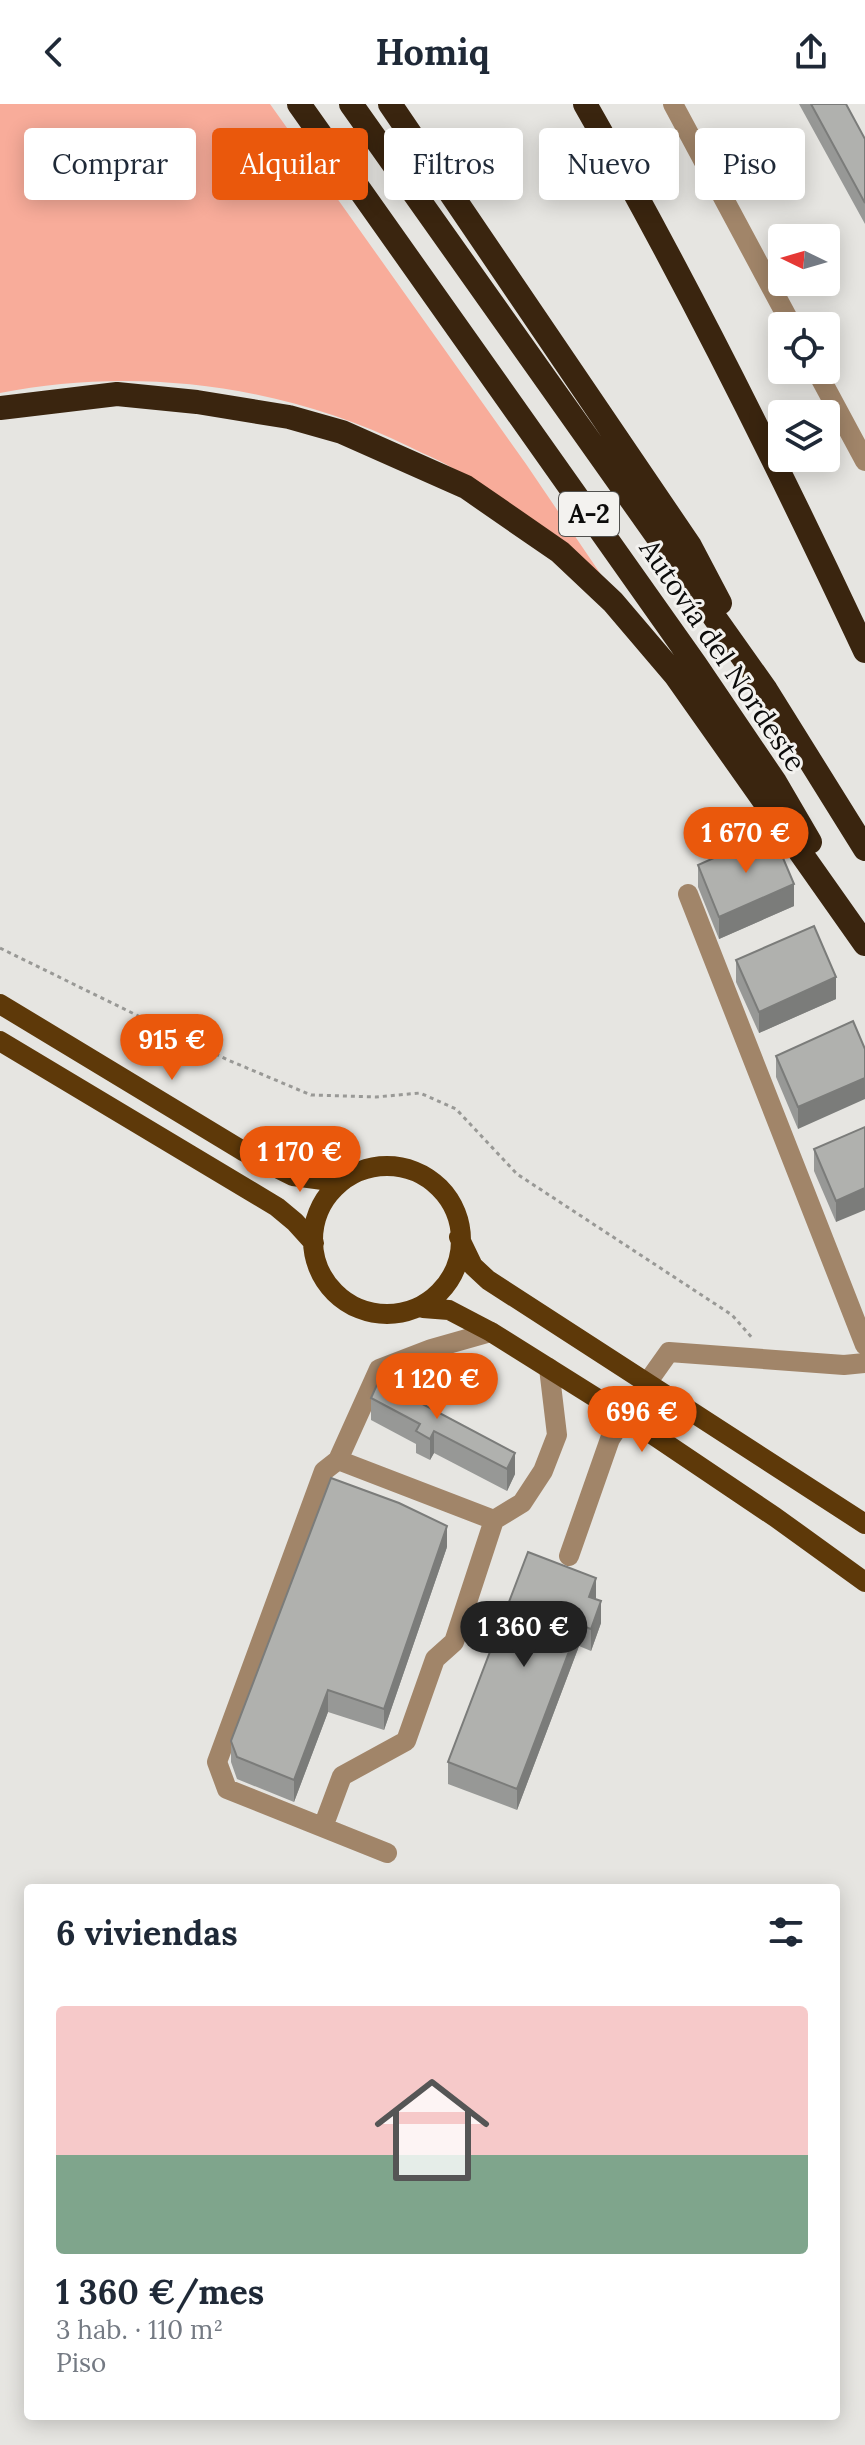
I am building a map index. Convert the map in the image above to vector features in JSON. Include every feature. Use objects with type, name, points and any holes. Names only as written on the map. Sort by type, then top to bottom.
[{"type":"highway","name":"Autovía del Nordeste","points":[[299,104],[695,664],[775,782],[865,933]]},
{"type":"highway","name":"Autovía del Nordeste","points":[[351,104],[766,690],[865,849]]},
{"type":"highway","points":[[390,104],[690,546],[766,690]]},
{"type":"highway","points":[[585,104],[660,234],[779,467],[865,651]]},
{"type":"highway","points":[[0,408],[117,394],[197,402],[289,417],[342,432],[466,487],[560,552],[613,602],[676,676],[865,944]]},
{"type":"main road","points":[[0,1004],[243,1151],[293,1176],[323,1180],[380,1163],[417,1170],[446,1196],[455,1214],[459,1237],[473,1266],[488,1280],[865,1524]]},
{"type":"main road","points":[[0,1041],[277,1207],[314,1243]]},
{"type":"main road","points":[[347,1175],[320,1204],[314,1243],[320,1272],[338,1296],[364,1312],[393,1315],[423,1308],[449,1310],[491,1332],[625,1416],[865,1582]]},
{"type":"main road","points":[[423,1308],[447,1284],[456,1265],[459,1237]]},
{"type":"street","points":[[673,104],[784,312]]},
{"type":"street","points":[[824,384],[865,461]]},
{"type":"street","points":[[688,894],[865,1345]]},
{"type":"street","points":[[387,1853],[227,1789],[217,1762],[324,1471],[338,1460],[379,1369],[431,1349],[491,1332]]},
{"type":"street","points":[[647,1383],[669,1352],[844,1365],[865,1363]]},
{"type":"street","points":[[323,1827],[342,1776],[406,1741],[435,1659],[454,1642],[494,1520],[522,1503],[543,1471],[557,1435],[549,1368]]},
{"type":"street","points":[[569,1556],[610,1439],[625,1416]]},
{"type":"street","points":[[338,1460],[494,1520]]},
{"type":"path","points":[[0,948],[228,1060],[311,1095],[376,1097],[420,1093],[456,1109],[517,1174],[732,1315],[771,1360]]},
{"type":"shaded area","points":[[0,104],[270,104],[287,128],[212,128],[212,200],[338,200],[606,582],[453,468],[362,426],[312,409],[261,396],[157,382],[104,381],[0,393]]},
{"type":"building","points":[[811,104],[846,104],[865,139],[865,203]]},
{"type":"building","points":[[772,832],[794,884],[719,917],[698,865]]},
{"type":"building","points":[[814,926],[836,977],[759,1012],[736,960]]},
{"type":"building","points":[[853,1021],[865,1049],[865,1078],[798,1107],[776,1056]]},
{"type":"building","points":[[865,1127],[865,1188],[836,1201],[814,1149]]},
{"type":"building","points":[[384,1369],[402,1378],[396,1390],[515,1453],[507,1469],[434,1431],[430,1439],[416,1431],[420,1424],[371,1398]]},
{"type":"building","points":[[331,1478],[399,1503],[447,1526],[384,1709],[328,1690],[294,1780],[237,1757],[231,1741]]},
{"type":"building","points":[[528,1552],[596,1578],[589,1597],[601,1601],[591,1629],[579,1625],[517,1789],[448,1762]]}]
